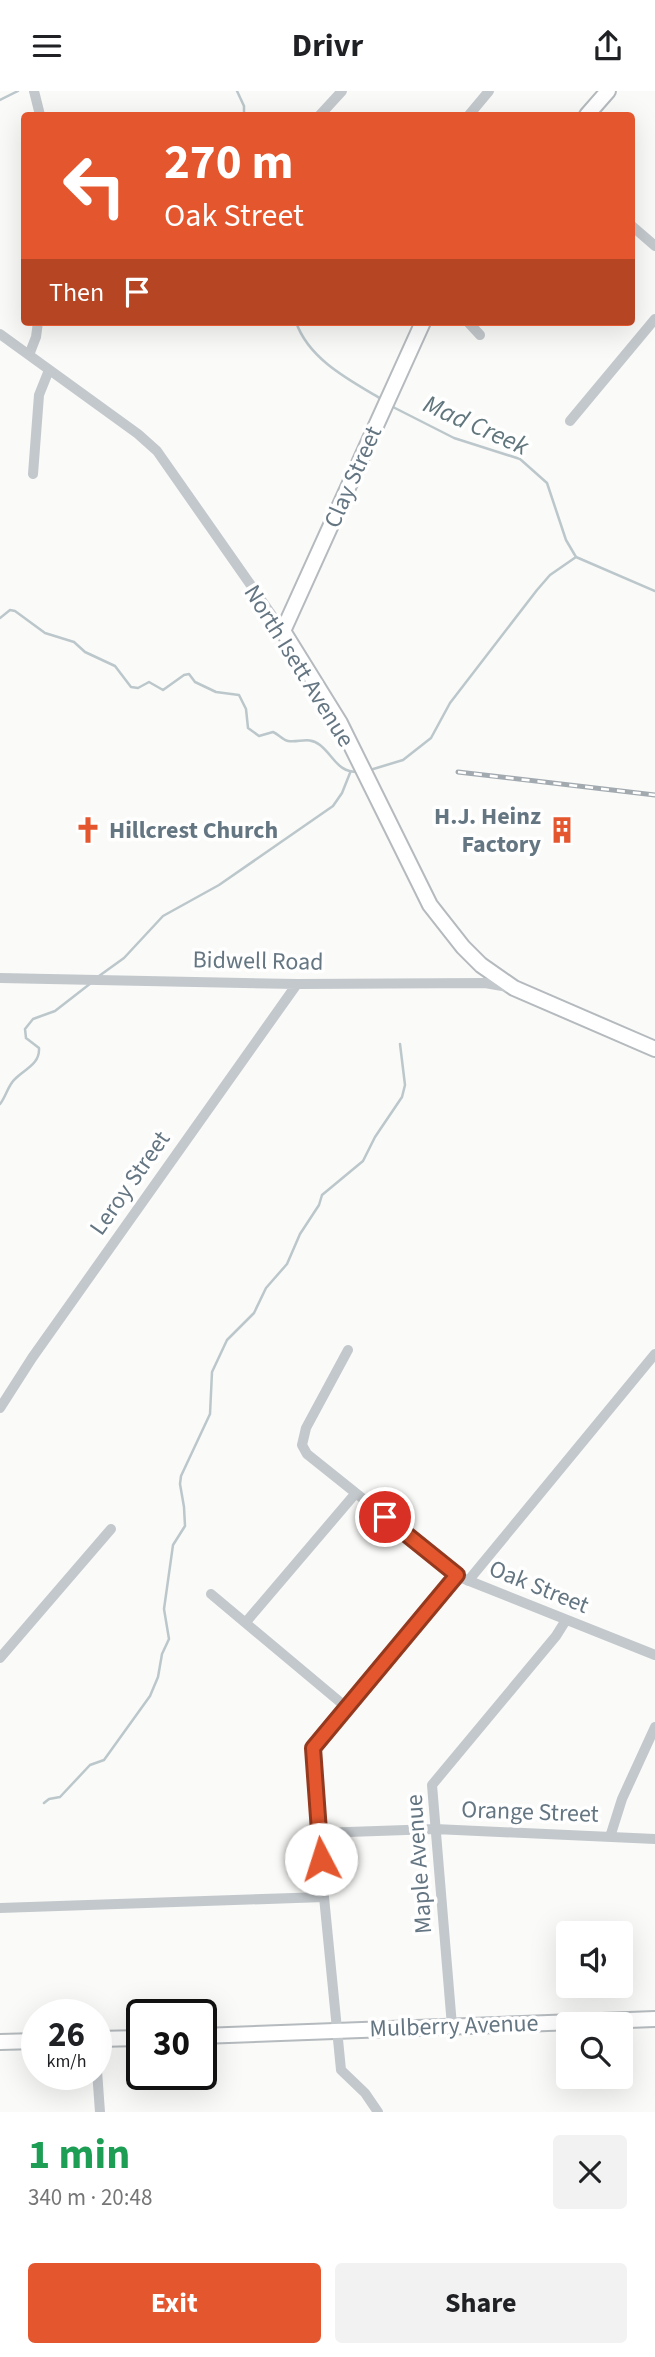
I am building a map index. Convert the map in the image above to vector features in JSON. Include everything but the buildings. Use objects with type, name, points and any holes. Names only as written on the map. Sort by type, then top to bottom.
[{"type":"main road","points":[[590,112],[608,91]]},
{"type":"main road","name":"Clay Street","points":[[282,631],[421,326]]},
{"type":"main road","name":"North Isett Avenue","points":[[282,631],[340,723],[430,905],[463,947],[481,965],[514,988],[655,1049]]},
{"type":"main road","name":"Mulberry Avenue","points":[[217,2035],[655,2019]]},
{"type":"main road","points":[[0,2042],[21,2041]]},
{"type":"street","points":[[34,91],[39,110]]},
{"type":"street","points":[[328,112],[342,91]]},
{"type":"street","points":[[472,112],[489,91]]},
{"type":"street","points":[[635,230],[655,246]]},
{"type":"street","points":[[570,421],[655,319]]},
{"type":"street","points":[[29,355],[37,326]]},
{"type":"street","points":[[472,326],[480,335]]},
{"type":"street","name":"North Isett Avenue","points":[[0,334],[138,434],[157,451],[282,631]]},
{"type":"street","points":[[33,474],[39,395],[49,370]]},
{"type":"street","name":"Bidwell Road","points":[[0,978],[297,984],[485,983],[514,988]]},
{"type":"street","name":"Leroy Street","points":[[0,1408],[32,1358],[297,984]]},
{"type":"street","name":"Oak Street","points":[[348,1350],[306,1428],[302,1439],[303,1450],[457,1575],[655,1655]]},
{"type":"street","points":[[468,1581],[655,1354]]},
{"type":"street","points":[[246,1622],[355,1494]]},
{"type":"street","points":[[2,1651],[111,1529]]},
{"type":"street","points":[[337,2031],[313,1748],[457,1575]]},
{"type":"street","points":[[211,1594],[346,1707]]},
{"type":"street","name":"Maple Avenue","points":[[452,2026],[432,1790],[435,1780],[556,1636],[566,1620]]},
{"type":"street","points":[[610,1837],[622,1799],[655,1727]]},
{"type":"street","name":"Orange Street","points":[[319,1833],[435,1829],[655,1839]]},
{"type":"street","points":[[0,1908],[324,1897]]},
{"type":"street","name":"Mulberry Avenue","points":[[337,2031],[341,2070],[365,2093],[378,2112]]},
{"type":"street","points":[[98,2090],[100,2112]]},
{"type":"waterway","name":"Mad Creek","points":[[0,100],[18,91]]},
{"type":"waterway","name":"Mad Creek","points":[[237,91],[244,112]]},
{"type":"waterway","name":"Mad Creek","points":[[298,326],[311,348],[332,368],[383,400]]},
{"type":"waterway","name":"Mad Creek","points":[[391,406],[454,438],[520,459],[547,483],[566,540],[576,557],[655,591]]},
{"type":"waterway","points":[[370,770],[403,760],[431,738],[450,703],[537,590],[550,575],[576,557]]},
{"type":"waterway","points":[[0,618],[10,610],[15,611],[45,633],[74,642],[85,652],[115,666],[131,687],[138,688],[149,682],[163,690],[189,674],[195,682],[216,692],[239,695],[246,709],[248,728],[259,736],[273,732],[288,741],[312,741],[320,745],[341,767],[360,772]]},
{"type":"waterway","points":[[99,976],[124,958],[163,916],[219,885],[333,806],[350,773]]},
{"type":"waterway","points":[[0,1104],[13,1082],[39,1054],[39,1048],[26,1038],[25,1029],[33,1019],[55,1011],[91,983]]},
{"type":"waterway","points":[[44,1803],[60,1797],[90,1765],[104,1760],[150,1696],[169,1639],[164,1609],[173,1545],[185,1526],[181,1476],[210,1414],[212,1372],[227,1340],[254,1313],[266,1288],[287,1264],[322,1195],[363,1161],[375,1137],[402,1097],[405,1085],[400,1044]]},
{"type":"railway","points":[[458,772],[655,795]]},
{"type":"place","name":"Hillcrest Church","points":[[88,830]]},
{"type":"place","name":"H.J. Heinz Factory","points":[[562,830]]},
{"type":"route","points":[[321,1859],[313,1748],[457,1575],[385,1517]]}]
